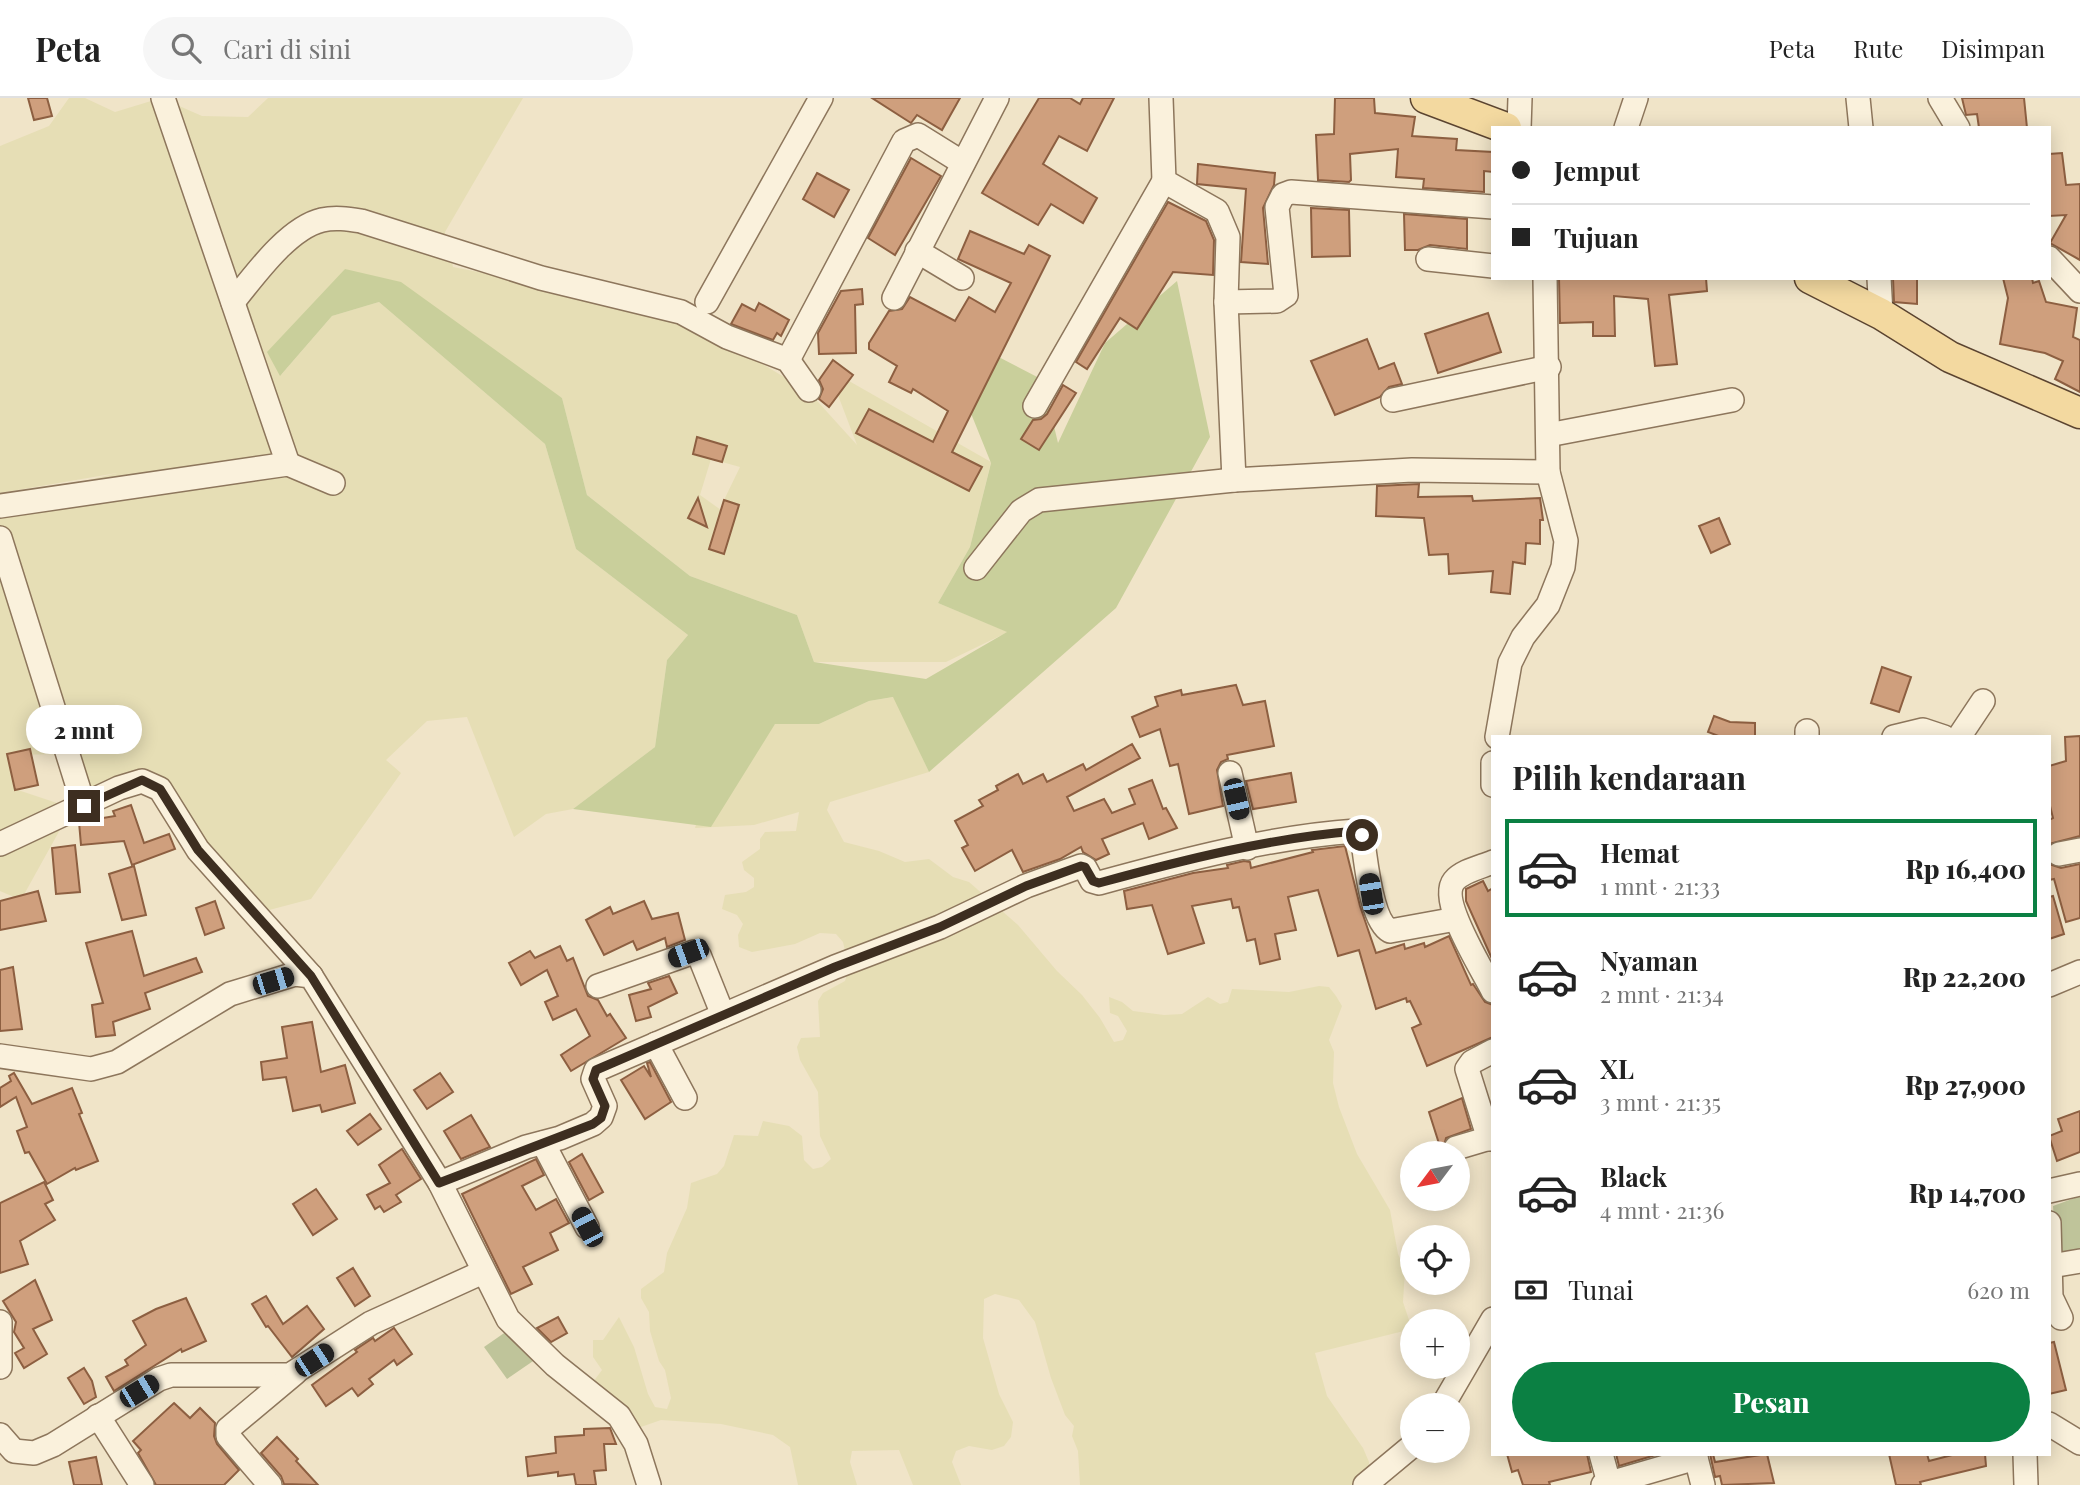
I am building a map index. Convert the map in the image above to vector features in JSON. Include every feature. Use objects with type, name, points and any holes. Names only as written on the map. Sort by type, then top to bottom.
[{"type":"main road","points":[[1426,98],[1501,126]]},
{"type":"main road","points":[[1814,280],[1881,314],[1950,357],[2080,413]]},
{"type":"street","points":[[163,98],[288,464]]},
{"type":"street","points":[[707,302],[821,98]]},
{"type":"street","points":[[894,298],[997,98]]},
{"type":"street","points":[[1035,405],[1164,181],[1161,98]]},
{"type":"street","points":[[1519,126],[1520,98]]},
{"type":"street","points":[[1627,126],[1636,98]]},
{"type":"street","points":[[1858,98],[1861,126]]},
{"type":"street","points":[[1940,98],[1957,126]]},
{"type":"street","points":[[788,360],[904,141],[918,135],[963,163]]},
{"type":"street","points":[[1164,181],[1217,211],[1222,217],[1228,237],[1226,302],[1234,480]]},
{"type":"street","points":[[1226,302],[1277,301],[1286,295],[1277,207],[1283,195],[1291,192],[1491,207]]},
{"type":"street","points":[[233,302],[265,263],[292,237],[318,220],[334,218],[361,221],[541,278],[681,312],[727,337],[788,360],[809,390]]},
{"type":"street","points":[[918,251],[962,278]]},
{"type":"street","points":[[1428,259],[1491,266]]},
{"type":"street","points":[[2051,260],[2080,291]]},
{"type":"street","points":[[1497,735],[1510,663],[1523,637],[1548,605],[1563,568],[1566,541],[1548,472],[1549,367],[1545,280]]},
{"type":"street","points":[[1879,280],[1881,314]]},
{"type":"street","points":[[1392,400],[1549,367]]},
{"type":"street","points":[[1548,435],[1732,400]]},
{"type":"street","points":[[0,506],[288,464],[334,483]]},
{"type":"street","points":[[976,568],[1021,511],[1039,500],[1234,480],[1412,470],[1548,472]]},
{"type":"street","points":[[0,538],[84,806]]},
{"type":"street","points":[[1960,735],[1983,701]]},
{"type":"street","points":[[1902,735],[1923,730],[1938,735]]},
{"type":"street","points":[[1230,774],[1247,848]]},
{"type":"street","points":[[0,844],[142,780],[160,789],[198,850],[311,976],[439,1183],[508,1320],[555,1365],[619,1416],[636,1444],[649,1485]]},
{"type":"street","points":[[439,1183],[593,1124],[601,1118],[605,1106],[593,1079],[596,1070],[835,967],[940,927],[1026,886],[1081,866],[1085,867],[1093,881],[1099,883],[1174,863],[1247,848],[1324,833],[1360,832],[1371,894],[1381,924],[1386,929],[1390,931],[1456,919]]},
{"type":"street","points":[[1491,863],[1467,872],[1454,881],[1451,890],[1456,919],[1491,986]]},
{"type":"street","points":[[598,986],[694,952],[699,955],[723,1015]]},
{"type":"street","points":[[2051,984],[2080,972]]},
{"type":"street","points":[[0,1056],[92,1069],[117,1062],[230,994],[295,975],[311,976]]},
{"type":"street","points":[[656,1044],[685,1098]]},
{"type":"street","points":[[1470,1144],[1491,1138],[1467,1069],[1472,1062],[1491,1052]]},
{"type":"street","points":[[543,1143],[587,1227]]},
{"type":"street","points":[[2051,1191],[2080,1184]]},
{"type":"street","points":[[2051,1266],[2080,1261]]},
{"type":"street","points":[[270,1485],[229,1436],[228,1429],[295,1373],[371,1323],[483,1272]]},
{"type":"street","points":[[2051,1282],[2052,1297],[2062,1318]]},
{"type":"street","points":[[0,1322],[0,1367]]},
{"type":"street","points":[[1450,1393],[1491,1322]]},
{"type":"street","points":[[0,1435],[14,1451],[34,1453],[101,1421],[159,1379],[171,1376],[295,1373]]},
{"type":"street","points":[[101,1421],[142,1485]]},
{"type":"street","points":[[2051,1425],[2080,1443]]},
{"type":"street","points":[[1365,1485],[1400,1456]]},
{"type":"street","points":[[1601,1456],[1606,1484],[1695,1456],[1703,1485]]},
{"type":"street","points":[[2025,1456],[2026,1485]]},
{"type":"shaded area","points":[[69,98],[85,98],[115,112],[161,98],[202,116],[248,117],[268,98],[523,98],[445,232],[453,267],[674,311],[809,392],[857,445],[828,369],[991,462],[970,547],[938,603],[1008,632],[946,662],[814,662],[797,615],[690,576],[587,495],[562,398],[345,269],[281,375],[332,316],[379,302],[545,444],[576,549],[688,635],[667,660],[655,747],[573,809],[546,814],[514,837],[467,717],[427,721],[386,760],[401,773],[311,899],[254,914],[192,831],[126,779],[87,800],[67,754],[7,755],[18,790],[72,808],[21,900],[0,891],[0,502],[117,473],[0,493],[0,146],[49,126]],"holes":[[[698,437],[726,446],[722,462],[740,467],[724,500],[739,505],[728,537],[714,531],[721,510],[700,495],[711,459],[693,454]]]},
{"type":"shaded area","points":[[894,697],[929,772],[830,802],[827,810],[844,842],[879,851],[905,862],[929,859],[953,877],[969,882],[1018,925],[1057,971],[1082,995],[1114,1042],[1123,1040],[1127,1031],[1118,1016],[1110,1013],[1109,997],[1122,1002],[1133,1011],[1164,1015],[1182,1014],[1208,997],[1220,1004],[1228,1002],[1232,989],[1289,992],[1319,986],[1329,987],[1336,996],[1342,1006],[1329,1040],[1334,1052],[1333,1083],[1357,1154],[1390,1210],[1400,1259],[1400,1295],[1403,1295],[1405,1309],[1400,1309],[1400,1332],[1315,1353],[1327,1396],[1363,1448],[1369,1462],[1368,1485],[1080,1485],[1078,1451],[1072,1436],[1074,1426],[1065,1415],[1051,1378],[1035,1322],[1019,1300],[995,1294],[984,1299],[983,1338],[999,1394],[1013,1422],[1011,1437],[1004,1446],[992,1450],[969,1446],[956,1451],[952,1462],[961,1485],[913,1485],[899,1450],[852,1451],[850,1462],[857,1485],[798,1485],[790,1447],[773,1435],[721,1424],[661,1420],[638,1428],[614,1429],[595,1407],[590,1386],[602,1370],[593,1357],[593,1340],[603,1340],[619,1317],[634,1347],[648,1394],[655,1407],[667,1409],[671,1398],[665,1370],[659,1361],[650,1331],[649,1312],[641,1298],[641,1289],[664,1272],[667,1253],[687,1208],[691,1183],[717,1174],[724,1166],[734,1135],[758,1136],[763,1121],[789,1126],[802,1136],[804,1160],[813,1169],[822,1167],[831,1159],[820,1136],[818,1092],[800,1060],[797,1047],[801,1038],[820,1037],[818,1001],[823,993],[845,981],[849,968],[843,942],[836,934],[820,933],[795,944],[752,952],[739,947],[738,935],[743,924],[737,915],[722,909],[725,895],[746,892],[754,887],[754,878],[744,870],[742,862],[760,849],[760,839],[765,832],[796,831],[799,812],[754,825],[695,828],[702,804],[775,724],[819,724],[869,701]]},
{"type":"green space","points":[[345,269],[401,282],[562,398],[587,495],[690,576],[797,615],[814,662],[926,679],[1007,632],[938,603],[970,547],[991,463],[970,411],[989,352],[1043,380],[1058,443],[1105,343],[1177,281],[1210,437],[1116,608],[929,772],[893,697],[869,701],[819,724],[775,724],[711,827],[573,809],[655,747],[667,660],[688,635],[576,549],[545,444],[379,302],[332,316],[280,376],[267,352]]},
{"type":"green space","points":[[2080,1196],[2080,1255],[2056,1260],[2053,1206]]},
{"type":"green space","points":[[510,1329],[539,1357],[507,1379],[484,1347]]},
{"type":"building","points":[[28,98],[47,98],[52,116],[34,120]]},
{"type":"building","points":[[872,98],[960,98],[942,130],[917,115],[911,123]]},
{"type":"building","points":[[1039,98],[1070,98],[1080,104],[1083,98],[1114,98],[1087,151],[1059,136],[1043,164],[1097,198],[1083,223],[1051,204],[1038,225],[982,193]]},
{"type":"building","points":[[1335,98],[1374,98],[1375,113],[1415,117],[1412,136],[1457,139],[1456,150],[1491,152],[1491,172],[1484,171],[1484,192],[1423,188],[1424,179],[1396,177],[1398,149],[1350,154],[1349,182],[1318,180],[1316,135],[1334,134]]},
{"type":"building","points":[[1962,98],[2024,98],[2027,126],[1979,126],[1977,114],[1966,115]]},
{"type":"building","points":[[2062,153],[2066,185],[2080,184],[2080,260],[2051,244],[2066,215],[2051,216],[2051,154]]},
{"type":"building","points":[[911,158],[941,176],[895,255],[868,238]]},
{"type":"building","points":[[1198,164],[1275,173],[1274,185],[1263,208],[1268,264],[1241,262],[1246,189],[1197,184]]},
{"type":"building","points":[[817,173],[849,190],[834,217],[803,199]]},
{"type":"building","points":[[1168,202],[1206,221],[1214,240],[1213,275],[1173,272],[1137,329],[1120,318],[1087,369],[1076,362]]},
{"type":"building","points":[[1311,208],[1349,210],[1350,256],[1312,257]]},
{"type":"building","points":[[1404,214],[1467,219],[1467,249],[1430,245],[1418,250],[1405,250]]},
{"type":"building","points":[[970,231],[1024,254],[1029,245],[1050,256],[952,452],[982,467],[969,491],[856,433],[869,409],[933,442],[948,411],[913,389],[911,393],[889,382],[897,366],[869,349],[869,343],[889,311],[902,309],[910,297],[955,321],[969,297],[995,312],[1011,283],[958,259]]},
{"type":"building","points":[[1559,280],[1706,280],[1707,291],[1669,295],[1677,364],[1655,366],[1648,299],[1614,296],[1615,336],[1593,336],[1593,322],[1560,323]]},
{"type":"building","points":[[1893,280],[1917,280],[1917,304],[1894,302]]},
{"type":"building","points":[[2004,280],[2032,280],[2033,283],[2039,281],[2046,302],[2077,308],[2073,337],[2080,340],[2080,392],[2055,379],[2063,361],[2045,353],[2000,344],[2008,298]]},
{"type":"building","points":[[862,289],[863,304],[855,305],[856,353],[819,354],[818,333],[841,291]]},
{"type":"building","points":[[759,303],[789,320],[781,336],[777,333],[773,340],[731,324],[742,304],[755,311]]},
{"type":"building","points":[[1488,313],[1501,352],[1438,373],[1425,334]]},
{"type":"building","points":[[1367,339],[1379,369],[1394,363],[1402,384],[1389,387],[1380,397],[1335,415],[1311,361]]},
{"type":"building","points":[[833,360],[853,375],[829,407],[819,399],[823,389],[819,380]]},
{"type":"building","points":[[1063,385],[1076,393],[1039,450],[1021,439],[1033,420],[1041,419],[1047,414]]},
{"type":"building","points":[[697,437],[727,446],[722,462],[693,454]]},
{"type":"building","points":[[1419,484],[1418,497],[1472,496],[1473,501],[1540,498],[1543,520],[1540,520],[1540,544],[1526,543],[1525,564],[1513,562],[1510,594],[1491,592],[1493,571],[1449,574],[1448,554],[1429,555],[1424,518],[1376,516],[1377,486]]},
{"type":"building","points":[[698,498],[707,527],[688,518]]},
{"type":"building","points":[[724,500],[739,505],[724,554],[709,549]]},
{"type":"building","points":[[1719,518],[1730,544],[1711,553],[1699,526]]},
{"type":"building","points":[[1882,667],[1911,677],[1899,712],[1871,703]]},
{"type":"building","points":[[1236,685],[1243,705],[1265,701],[1274,746],[1227,755],[1228,759],[1221,762],[1217,770],[1223,806],[1189,814],[1178,764],[1170,766],[1160,729],[1140,737],[1132,717],[1158,706],[1155,697],[1181,690],[1182,695]]},
{"type":"building","points":[[1714,716],[1730,722],[1755,723],[1755,735],[1716,735],[1708,732]]},
{"type":"building","points":[[2080,736],[2080,836],[2051,843],[2051,765],[2066,761],[2065,737]]},
{"type":"building","points":[[1132,744],[1140,758],[1067,797],[1074,811],[1104,799],[1112,813],[1135,804],[1129,789],[1152,780],[1163,809],[1166,808],[1177,828],[1149,839],[1143,823],[1102,839],[1109,854],[1096,860],[1083,852],[1081,847],[1060,859],[1023,872],[1012,850],[975,871],[962,848],[968,845],[955,821],[983,806],[979,800],[998,790],[996,786],[1018,774],[1023,784],[1043,774],[1047,782],[1083,764],[1086,770]]},
{"type":"building","points":[[30,749],[38,785],[15,790],[7,754]]},
{"type":"building","points":[[1291,773],[1296,802],[1253,809],[1246,781]]},
{"type":"building","points":[[131,805],[144,843],[169,834],[175,849],[132,865],[124,841],[81,845],[79,822],[115,816],[113,811]]},
{"type":"building","points":[[75,845],[80,892],[56,894],[52,848]]},
{"type":"building","points":[[1345,846],[1360,906],[1376,953],[1404,944],[1405,949],[1424,943],[1425,947],[1449,936],[1471,985],[1473,984],[1485,1002],[1491,1004],[1491,1038],[1427,1066],[1412,1028],[1421,1024],[1410,1001],[1407,1002],[1406,998],[1376,1009],[1359,950],[1338,956],[1318,890],[1288,897],[1296,930],[1275,934],[1280,959],[1260,964],[1255,939],[1247,941],[1239,907],[1233,908],[1231,899],[1192,906],[1204,943],[1168,954],[1152,905],[1127,909],[1124,891],[1193,873],[1228,868],[1227,865],[1244,861],[1250,862],[1251,868],[1313,852],[1312,850]]},
{"type":"building","points":[[2080,864],[2080,918],[2066,922],[2054,879],[2051,880],[2051,865],[2061,868]]},
{"type":"building","points":[[134,866],[146,915],[122,920],[109,874]]},
{"type":"building","points":[[1483,881],[1488,891],[1491,889],[1491,957],[1466,901],[1466,889]]},
{"type":"building","points":[[38,891],[46,921],[0,930],[0,901]]},
{"type":"building","points":[[2051,896],[2064,934],[2051,938]]},
{"type":"building","points":[[215,901],[224,928],[205,935],[196,908]]},
{"type":"building","points":[[644,901],[652,919],[678,913],[685,940],[667,947],[665,938],[637,950],[633,941],[604,955],[586,920],[610,907],[613,914]]},
{"type":"building","points":[[132,931],[144,976],[196,958],[202,972],[145,993],[150,1009],[113,1022],[115,1035],[96,1037],[92,1005],[103,1003],[86,943]]},
{"type":"building","points":[[560,946],[567,961],[573,958],[588,996],[598,1000],[607,1016],[610,1014],[626,1038],[571,1071],[561,1055],[590,1036],[576,1009],[553,1020],[545,1002],[558,996],[547,970],[521,985],[509,963],[530,951],[535,958]]},
{"type":"building","points":[[13,967],[22,1029],[0,1031],[0,970]]},
{"type":"building","points":[[669,976],[677,993],[648,1007],[651,1017],[636,1021],[629,995],[651,989],[648,983]]},
{"type":"building","points":[[312,1022],[321,1072],[345,1065],[355,1103],[322,1112],[320,1105],[293,1111],[286,1077],[263,1080],[261,1062],[287,1058],[282,1027]]},
{"type":"building","points":[[650,1062],[671,1102],[645,1119],[621,1080],[644,1066],[651,1077],[647,1063]]},
{"type":"building","points":[[14,1073],[32,1104],[72,1088],[82,1113],[79,1114],[98,1161],[76,1170],[75,1168],[47,1184],[29,1152],[25,1153],[17,1131],[27,1127],[16,1097],[0,1107],[0,1088],[11,1081],[9,1076]]},
{"type":"building","points":[[440,1073],[453,1092],[427,1109],[414,1090]]},
{"type":"building","points":[[1462,1098],[1471,1129],[1446,1138],[1445,1141],[1438,1141],[1429,1112]]},
{"type":"building","points":[[2080,1111],[2080,1152],[2057,1161],[2051,1135],[2062,1131],[2058,1119]]},
{"type":"building","points":[[370,1114],[381,1129],[358,1145],[347,1131]]},
{"type":"building","points":[[471,1115],[490,1147],[461,1159],[444,1131]]},
{"type":"building","points":[[402,1149],[421,1179],[396,1195],[401,1202],[384,1212],[380,1206],[375,1209],[367,1195],[390,1183],[379,1165]]},
{"type":"building","points":[[582,1154],[603,1192],[589,1200],[569,1162]]},
{"type":"building","points":[[536,1159],[544,1175],[522,1186],[536,1210],[556,1199],[569,1223],[550,1233],[558,1250],[523,1267],[532,1284],[511,1294],[462,1194]]},
{"type":"building","points":[[44,1182],[53,1200],[45,1204],[55,1220],[20,1241],[28,1264],[0,1273],[0,1203]]},
{"type":"building","points":[[316,1189],[337,1219],[313,1235],[293,1204]]},
{"type":"building","points":[[353,1268],[370,1296],[355,1306],[337,1278]]},
{"type":"building","points":[[35,1280],[52,1320],[33,1329],[47,1354],[24,1368],[15,1353],[24,1348],[14,1332],[16,1322],[3,1301]]},
{"type":"building","points":[[266,1296],[283,1324],[307,1306],[324,1329],[292,1357],[268,1326],[266,1327],[252,1304]]},
{"type":"building","points":[[186,1298],[206,1341],[182,1352],[181,1349],[114,1391],[106,1377],[128,1365],[125,1360],[146,1345],[133,1321]]},
{"type":"building","points":[[558,1317],[567,1333],[551,1342],[537,1328]]},
{"type":"building","points":[[394,1328],[412,1354],[397,1365],[394,1360],[369,1379],[373,1384],[358,1396],[352,1388],[326,1406],[312,1385],[357,1352],[355,1350]]},
{"type":"building","points":[[2054,1342],[2066,1390],[2051,1394],[2051,1343]]},
{"type":"building","points":[[84,1368],[92,1381],[96,1397],[84,1404],[68,1378]]},
{"type":"building","points":[[174,1403],[190,1418],[200,1408],[215,1423],[214,1436],[217,1444],[239,1470],[224,1485],[156,1485],[138,1453],[141,1450],[133,1441]]},
{"type":"building","points":[[610,1428],[616,1444],[604,1444],[606,1470],[594,1471],[596,1485],[576,1485],[574,1474],[558,1476],[558,1472],[528,1476],[526,1457],[556,1453],[555,1437],[584,1435],[584,1429]]},
{"type":"building","points":[[277,1437],[318,1485],[284,1484],[281,1476],[261,1453]]},
{"type":"building","points":[[1508,1456],[1587,1456],[1591,1472],[1549,1482],[1550,1485],[1523,1485],[1518,1470],[1512,1472]]},
{"type":"building","points":[[1616,1456],[1652,1456],[1619,1466]]},
{"type":"building","points":[[1710,1456],[1714,1456],[1715,1462],[1767,1456],[1774,1483],[1722,1485],[1720,1476],[1715,1477]]},
{"type":"building","points":[[1889,1456],[1928,1456],[1929,1461],[1948,1456],[1985,1456],[1986,1466],[1920,1482],[1921,1485],[1896,1485]]},
{"type":"building","points":[[96,1457],[102,1485],[74,1485],[69,1462]]},
{"type":"route","points":[[84,806],[142,780],[160,789],[198,850],[311,976],[439,1183],[526,1147],[561,1138],[593,1124],[601,1118],[605,1106],[593,1079],[596,1070],[835,967],[940,927],[1026,886],[1081,866],[1085,867],[1095,883],[1099,883],[1174,863],[1324,833],[1356,831],[1362,835]]}]
